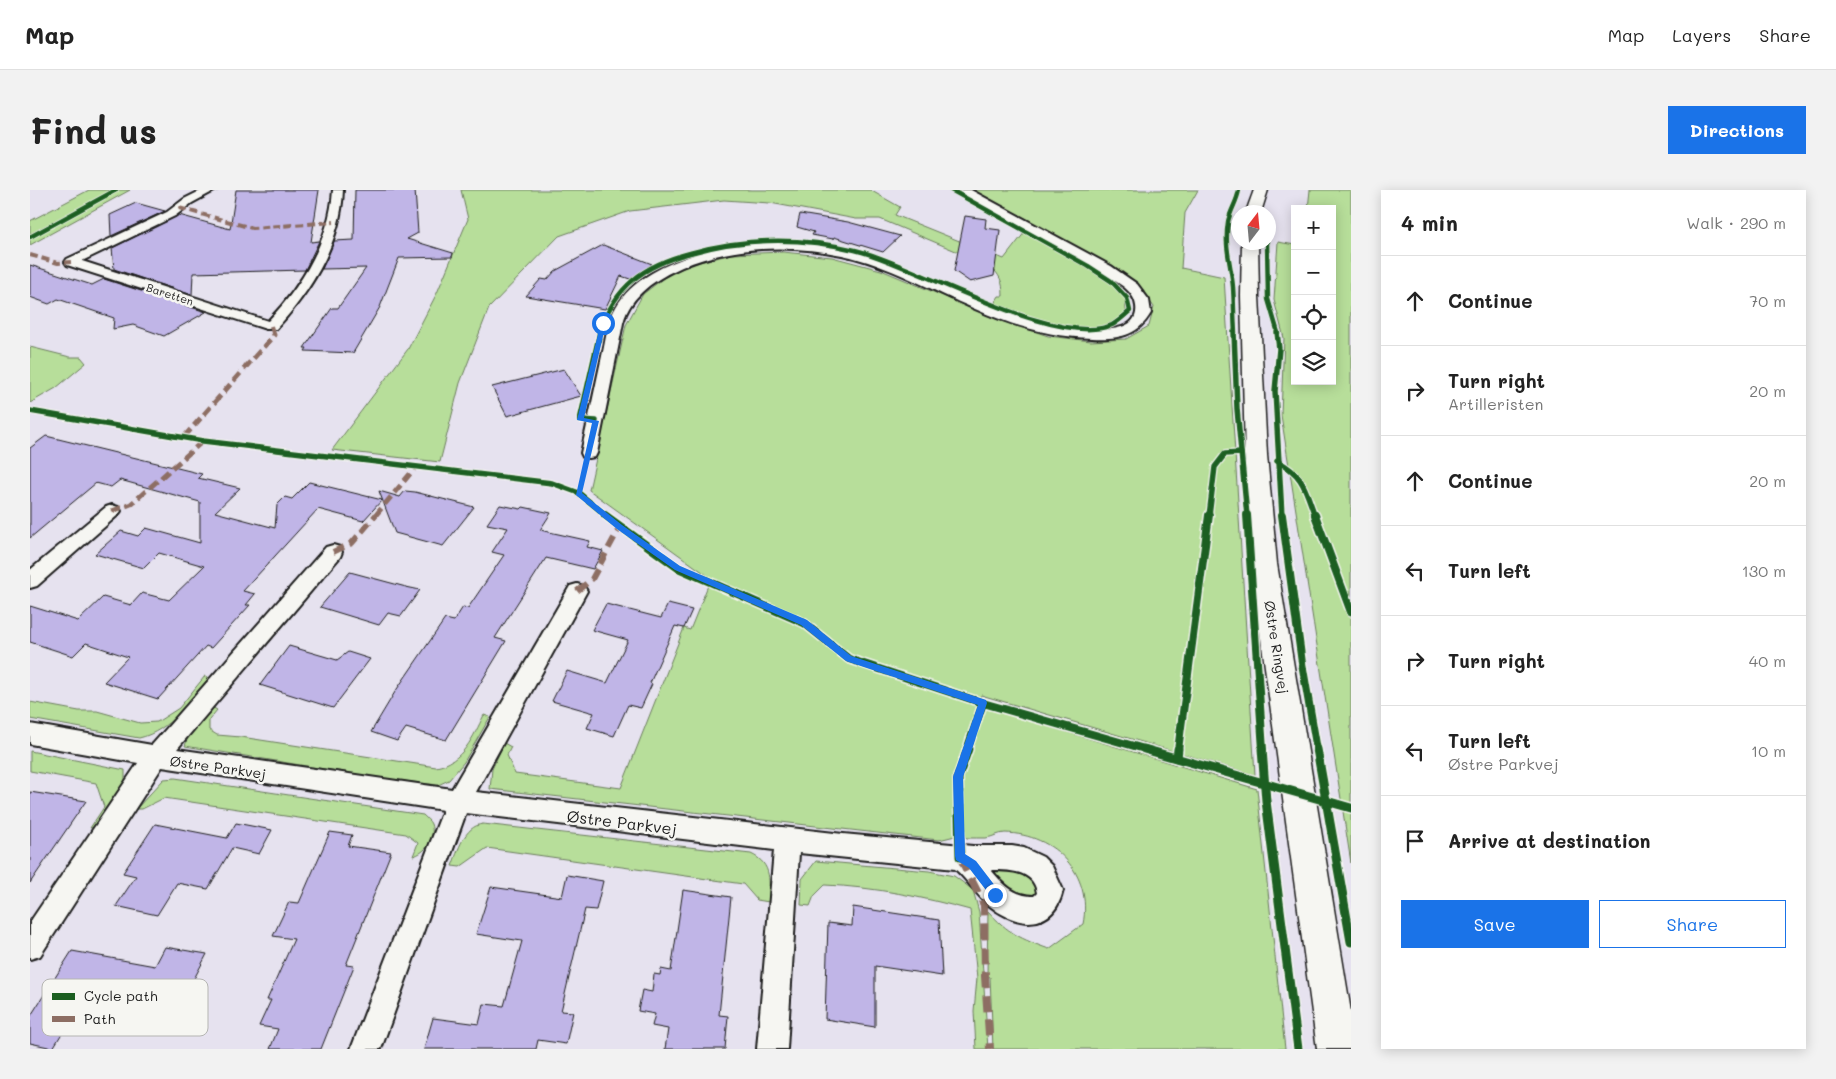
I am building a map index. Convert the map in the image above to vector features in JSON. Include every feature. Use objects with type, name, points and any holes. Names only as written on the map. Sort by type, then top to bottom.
[{"type":"main road","points":[[1248,190],[1251,205]]},
{"type":"main road","points":[[1255,205],[1261,190]]},
{"type":"main road","name":"Østre Ringvej","points":[[1250,250],[1256,455],[1264,564],[1337,1049]]},
{"type":"street","name":"Baretten","points":[[211,190],[188,201],[171,214],[71,262],[271,326],[286,312],[314,268],[334,222],[338,190]]},
{"type":"street","points":[[589,453],[619,312],[640,287],[666,270],[699,256],[740,247],[782,245],[824,249],[864,257],[890,266],[1006,318],[1057,332],[1085,335],[1116,333],[1136,325],[1144,313],[1142,300],[1132,287],[1107,269],[963,190]]},
{"type":"street","points":[[30,581],[112,511]]},
{"type":"street","name":"Østre Parkvej","points":[[30,946],[155,758],[333,552]]},
{"type":"street","points":[[366,1049],[458,802],[577,591]]},
{"type":"street","name":"Østre Parkvej","points":[[30,734],[155,758],[458,802],[787,841],[960,856]]},
{"type":"street","points":[[772,1049],[787,841]]},
{"type":"green space","points":[[89,190],[112,190],[30,234],[30,221]]},
{"type":"green space","points":[[119,190],[130,190],[30,245],[30,238]]},
{"type":"green space","points":[[461,190],[870,190],[900,207],[895,215],[1004,259],[1025,232],[1109,281],[1125,298],[1126,311],[1114,321],[1098,327],[1081,328],[1043,322],[1008,310],[994,304],[999,296],[1003,296],[1002,286],[998,275],[989,265],[880,219],[856,219],[770,203],[724,200],[630,211],[559,236],[489,308],[460,383],[440,462],[332,450],[408,349],[437,293],[468,219]]},
{"type":"green space","points":[[972,190],[1198,190],[1185,213],[1181,268],[1224,277],[1255,775],[981,695],[955,778],[955,836],[939,840],[490,789],[492,769],[504,743],[511,747],[507,755],[515,774],[621,788],[684,628],[690,630],[711,578],[589,490],[626,325],[643,294],[665,277],[692,264],[732,254],[783,252],[832,257],[881,270],[993,317],[1048,336],[1091,341],[1126,339],[1149,326],[1154,307],[1137,284],[1107,264]]},
{"type":"green space","points":[[1310,190],[1351,190],[1351,863],[1281,415],[1284,338],[1274,300],[1278,242],[1291,244],[1291,385],[1336,385],[1336,205],[1308,205]]},
{"type":"green space","points":[[30,347],[70,357],[81,357],[86,363],[56,388],[30,403]]},
{"type":"green space","points":[[205,676],[209,678],[178,714],[160,729],[139,738],[30,719],[30,702],[79,711],[97,711],[140,723],[157,722],[179,708]]},
{"type":"green space","points":[[210,706],[217,710],[209,720],[209,730],[217,735],[436,767],[453,760],[460,754],[471,740],[484,715],[490,717],[464,762],[449,780],[438,785],[379,778],[185,746],[191,728]]},
{"type":"green space","points":[[983,707],[1257,789],[1285,1049],[993,1049],[990,977],[987,975],[988,911],[1002,925],[1016,934],[1049,949],[1083,924],[1085,906],[1082,889],[1076,873],[1054,849],[1040,841],[1023,835],[1005,833],[986,838],[967,838],[964,836],[961,802],[965,770]]},
{"type":"green space","points":[[30,751],[125,770],[125,787],[99,826],[90,828],[104,807],[96,783],[30,771]]},
{"type":"green space","points":[[175,778],[423,815],[431,824],[431,839],[422,852],[413,856],[418,843],[406,834],[164,798],[142,809],[136,809],[164,779]]},
{"type":"green space","points":[[483,824],[751,854],[758,858],[766,868],[769,881],[769,902],[757,900],[743,884],[487,848],[460,867],[452,866],[466,834],[476,826]]},
{"type":"green space","points":[[1013,860],[1044,890],[1033,905],[995,889],[990,865]]},
{"type":"green space","points":[[816,861],[929,871],[954,876],[973,890],[979,912],[988,1049],[976,1049],[974,1011],[977,978],[970,910],[898,893],[825,885],[814,896],[810,906],[801,905],[802,879]]},
{"type":"building","points":[[236,190],[319,190],[311,242],[319,241],[305,270],[193,273],[192,295],[114,269],[112,248],[179,215],[230,229]]},
{"type":"building","points":[[355,190],[415,190],[418,233],[407,239],[453,253],[452,257],[399,258],[380,307],[353,353],[305,351],[307,348],[304,348],[332,308],[338,308],[366,268],[322,269],[334,241],[354,240]]},
{"type":"building","points":[[136,203],[165,211],[111,236],[110,215]]},
{"type":"building","points":[[800,214],[848,222],[900,236],[883,252],[834,237],[833,239],[812,235],[814,232],[797,227]]},
{"type":"building","points":[[965,216],[986,219],[985,228],[1000,230],[994,276],[970,282],[954,271]]},
{"type":"building","points":[[603,245],[652,264],[630,279],[621,276],[605,309],[526,296],[541,279],[547,280],[555,271]]},
{"type":"building","points":[[30,265],[92,285],[104,279],[206,312],[164,336],[133,325],[113,329],[114,318],[58,299],[49,304],[30,297]]},
{"type":"building","points":[[564,369],[581,396],[507,416],[492,387]]},
{"type":"building","points":[[46,436],[202,474],[198,478],[240,488],[215,512],[275,528],[277,505],[285,497],[292,499],[309,482],[382,500],[363,521],[318,509],[243,591],[255,594],[246,605],[250,605],[211,648],[206,646],[158,699],[104,682],[128,657],[86,643],[73,656],[30,642],[30,606],[78,621],[103,597],[131,605],[142,593],[169,600],[204,566],[159,553],[144,568],[95,554],[121,531],[138,536],[146,528],[200,543],[200,502],[120,480],[111,487],[96,483],[30,538],[30,448]]},
{"type":"building","points":[[379,491],[400,497],[405,491],[415,492],[474,507],[443,546],[395,533]]},
{"type":"building","points":[[500,505],[521,509],[523,507],[551,513],[540,530],[590,541],[587,547],[603,551],[593,569],[546,558],[495,638],[506,641],[446,740],[406,728],[397,741],[371,732],[395,692],[445,619],[454,621],[463,607],[468,608],[504,555],[492,552],[508,528],[487,524]]},
{"type":"building","points":[[350,572],[420,590],[401,616],[388,613],[379,625],[320,607]]},
{"type":"building","points":[[606,604],[661,618],[668,604],[692,610],[684,628],[675,626],[641,708],[628,705],[614,736],[587,728],[594,713],[552,701],[567,671],[607,683],[628,640],[592,630]]},
{"type":"building","points":[[289,646],[337,660],[348,652],[370,659],[333,708],[260,685]]},
{"type":"building","points":[[30,792],[86,801],[30,883]]},
{"type":"building","points":[[236,823],[272,830],[259,854],[232,848],[208,889],[177,883],[157,915],[116,906],[136,876],[123,873],[155,824],[227,838]]},
{"type":"building","points":[[330,832],[352,835],[348,846],[391,852],[346,965],[354,966],[321,1049],[270,1049],[278,1029],[259,1026],[271,1000],[267,1000],[294,939],[273,936],[289,902],[299,903]]},
{"type":"building","points":[[567,875],[603,881],[596,910],[585,909],[561,1011],[573,1012],[566,1044],[538,1040],[536,1049],[424,1049],[433,1018],[479,1024],[484,1004],[504,1006],[522,941],[476,934],[491,887],[562,897]]},
{"type":"building","points":[[683,890],[731,897],[719,1015],[728,1016],[725,1049],[665,1049],[668,1029],[652,1026],[655,1014],[638,1011],[642,990],[652,992],[654,974],[660,975],[661,969],[671,971]]},
{"type":"building","points":[[853,907],[939,920],[942,976],[875,966],[875,1027],[825,1019],[828,923],[852,926]]},
{"type":"building","points":[[165,947],[207,954],[194,979],[54,979],[72,951],[155,966]]},
{"type":"building","points":[[42,998],[42,1036],[60,1036],[53,1048],[30,1043],[30,1017]]},
{"type":"marked path","points":[[179,208],[252,228],[334,222]]},
{"type":"marked path","points":[[30,255],[58,263],[71,262]]},
{"type":"marked path","points":[[184,437],[274,335],[271,326]]},
{"type":"marked path","points":[[112,511],[131,504],[203,441]]},
{"type":"marked path","points":[[333,552],[352,543],[415,468]]},
{"type":"marked path","points":[[577,591],[592,579],[620,527]]},
{"type":"marked path","points":[[960,857],[984,905],[985,976],[990,1049]]},
{"type":"cycle path","points":[[30,237],[116,190]]},
{"type":"cycle path","points":[[596,421],[580,420],[597,339],[616,297],[632,280],[652,267],[686,254],[715,247],[752,242],[790,241],[809,242],[856,250],[910,268],[995,306],[1059,326],[1088,329],[1113,325],[1130,311],[1127,298],[1111,281],[1088,266],[951,190]]},
{"type":"cycle path","points":[[1239,190],[1236,204],[1231,211],[1228,222],[1226,251],[1233,286],[1237,409],[1244,478],[1266,801],[1298,1049]]},
{"type":"cycle path","points":[[1267,250],[1268,299],[1277,327],[1279,349],[1275,391],[1282,519],[1302,663],[1351,942]]},
{"type":"cycle path","points":[[30,411],[203,441],[552,483],[579,493],[620,527],[678,568],[804,623],[849,659],[983,703],[1351,808]]},
{"type":"cycle path","points":[[1177,758],[1215,467],[1225,454],[1241,453]]},
{"type":"cycle path","points":[[1277,461],[1287,466],[1301,478],[1351,612]]},
{"type":"cycle path","points":[[960,857],[958,777],[983,703]]},
{"type":"route","points":[[603,323],[580,420],[596,421],[579,493],[620,527],[678,568],[804,623],[848,659],[983,703],[958,777],[960,856],[972,865],[995,895]]}]
